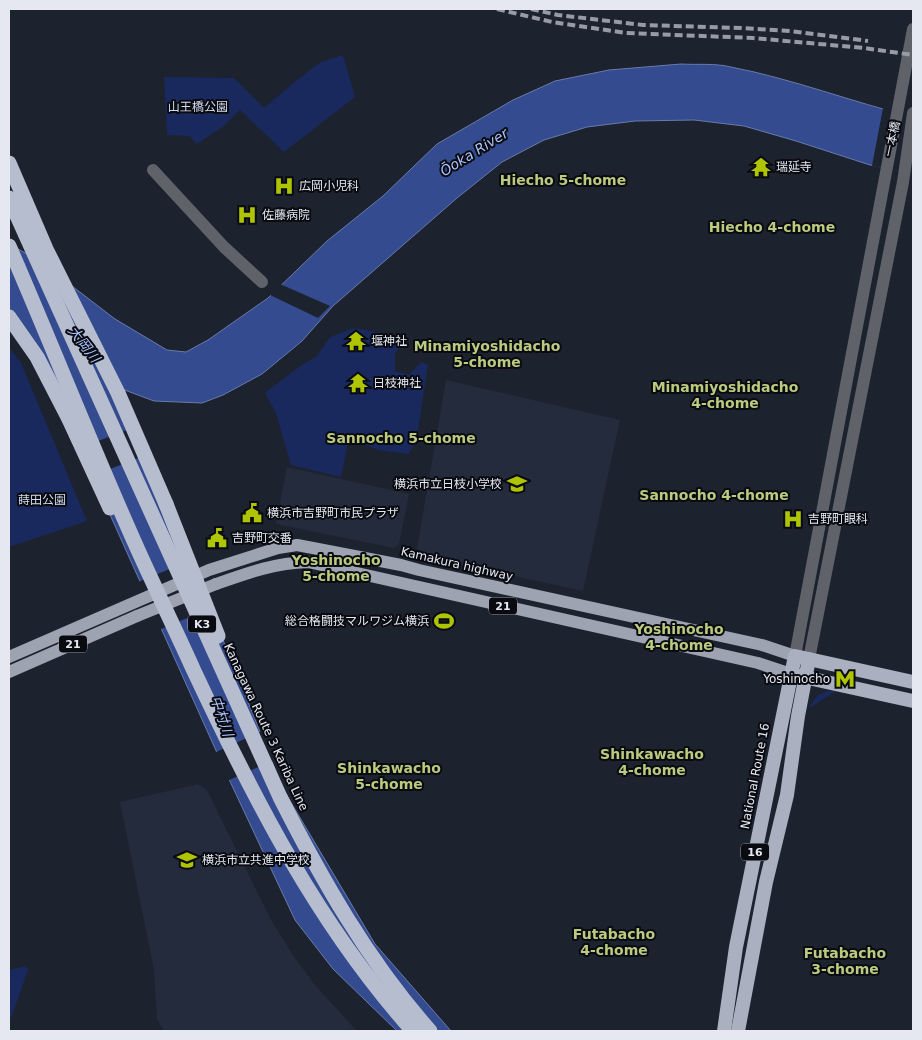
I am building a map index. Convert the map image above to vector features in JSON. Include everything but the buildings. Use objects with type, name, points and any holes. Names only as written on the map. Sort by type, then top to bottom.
[{"type":"highway","points":[[9,163],[57,271],[118,393],[176,530],[280,797]]},
{"type":"highway","name":"Kanagawa Route 3 Kariba Line","points":[[9,198],[280,797],[326,885],[354,930],[391,982],[430,1031]]},
{"type":"highway","name":"K3","points":[[9,246],[138,549],[220,726],[290,861],[326,919],[371,981],[413,1031]]},
{"type":"highway","points":[[9,317],[25,338],[49,378],[147,588],[220,726]]},
{"type":"highway","points":[[795,656],[913,682]]},
{"type":"highway","name":"National Route 16","points":[[724,1031],[736,947],[795,656]]},
{"type":"highway","name":"16","points":[[738,1031],[766,882],[786,795],[809,659]]},
{"type":"highway","points":[[791,674],[913,702]]},
{"type":"main road","name":"Kamakura highway","points":[[9,657],[209,570],[278,548],[297,545],[401,565],[762,644],[795,656]]},
{"type":"main road","name":"21","points":[[9,672],[216,584],[268,567],[285,563],[308,562],[758,662],[791,674]]},
{"type":"street","name":"一本橋","points":[[795,656],[913,29]]},
{"type":"street","name":"一本橋","points":[[809,659],[903,182],[913,113]]},
{"type":"street","points":[[154,170],[224,247],[262,282]]},
{"type":"shaded area","name":"横浜市立日枝小学校","points":[[446,380],[620,420],[583,591],[422,556],[417,548]]},
{"type":"shaded area","points":[[287,467],[409,494],[399,544],[394,548],[276,524]]},
{"type":"shaded area","name":"横浜市立共進中学校","points":[[198,784],[207,790],[270,918],[294,957],[315,985],[357,1031],[164,1031],[157,1019],[154,970],[120,802]]},
{"type":"green space","name":"山王橋公園","points":[[343,55],[355,97],[284,152],[240,110],[225,125],[197,144],[189,136],[167,135],[164,77],[234,78],[264,108],[321,62]]},
{"type":"green space","name":"日枝神社","points":[[354,328],[405,337],[405,343],[395,353],[395,371],[409,375],[421,362],[428,365],[416,443],[408,454],[379,450],[349,439],[341,477],[291,465],[276,413],[265,393],[303,364],[316,357],[330,337]]},
{"type":"green space","name":"蒔田公園","points":[[9,347],[21,363],[87,521],[9,547]]},
{"type":"green space","points":[[827,691],[836,691],[808,709],[817,696]]},
{"type":"green space","points":[[26,966],[28,970],[11,1018],[9,1017],[9,970]]},
{"type":"water","points":[[681,64],[719,65],[754,72],[913,117],[913,173],[870,165],[744,126],[694,120],[635,121],[587,127],[544,140],[502,162],[457,198],[333,306],[302,341],[262,374],[223,395],[202,403],[154,401],[122,389],[283,789],[375,944],[451,1031],[397,1031],[333,969],[295,920],[227,775],[107,508],[9,312],[9,244],[38,260],[115,319],[167,350],[186,352],[208,340],[268,298],[327,241],[383,196],[437,144],[513,100],[555,81],[609,70]]},
{"type":"pier","points":[[883,108],[913,114],[913,174],[872,166]]},
{"type":"pier","points":[[280,284],[330,306],[318,318],[268,294]]},
{"type":"pier","points":[[140,425],[151,453],[92,476],[80,448]]},
{"type":"pier","points":[[194,559],[213,607],[159,630],[138,582]]},
{"type":"pier","points":[[262,731],[274,760],[227,781],[214,753]]},
{"type":"railway","points":[[497,9],[552,22],[626,33],[753,38],[864,48],[913,55]]},
{"type":"railway","points":[[531,9],[558,15],[643,25],[790,31],[868,41]]},
{"type":"place","name":"瑞延寺","points":[[761,167]]},
{"type":"place","name":"広岡小児科","points":[[284,186]]},
{"type":"place","name":"佐藤病院","points":[[247,215]]},
{"type":"place","name":"堰神社","points":[[356,341]]},
{"type":"place","name":"日枝神社","points":[[358,383]]},
{"type":"place","name":"横浜市立日枝小学校","points":[[517,484]]},
{"type":"place","name":"横浜市吉野町市民プラザ","points":[[252,513]]},
{"type":"place","name":"吉野町眼科","points":[[793,519]]},
{"type":"place","name":"吉野町交番","points":[[217,538]]},
{"type":"place","name":"総合格闘技マルワジム横浜","points":[[444,621]]},
{"type":"place","name":"Yoshinocho","points":[[845,679]]},
{"type":"place","name":"横浜市立共進中学校","points":[[187,860]]},
{"type":"district","name":"Hiecho 5-chome","points":[[563,180]]},
{"type":"district","name":"Hiecho 4-chome","points":[[772,227]]},
{"type":"district","name":"Minamiyoshidacho 5-chome","points":[[487,354]]},
{"type":"district","name":"Minamiyoshidacho 4-chome","points":[[725,396]]},
{"type":"district","name":"Sannocho 5-chome","points":[[401,438]]},
{"type":"district","name":"Sannocho 4-chome","points":[[714,495]]},
{"type":"district","name":"Yoshinocho 5-chome","points":[[336,568]]},
{"type":"district","name":"Yoshinocho 4-chome","points":[[679,638]]},
{"type":"district","name":"Shinkawacho 4-chome","points":[[652,762]]},
{"type":"district","name":"Shinkawacho 5-chome","points":[[389,776]]},
{"type":"district","name":"Futabacho 4-chome","points":[[614,942]]},
{"type":"district","name":"Futabacho 3-chome","points":[[845,962]]},
{"type":"water label","name":"Ōoka River","points":[[474,152]]},
{"type":"water label","name":"大岡川","points":[[84,344]]},
{"type":"water label","name":"中村川","points":[[222,716]]}]
